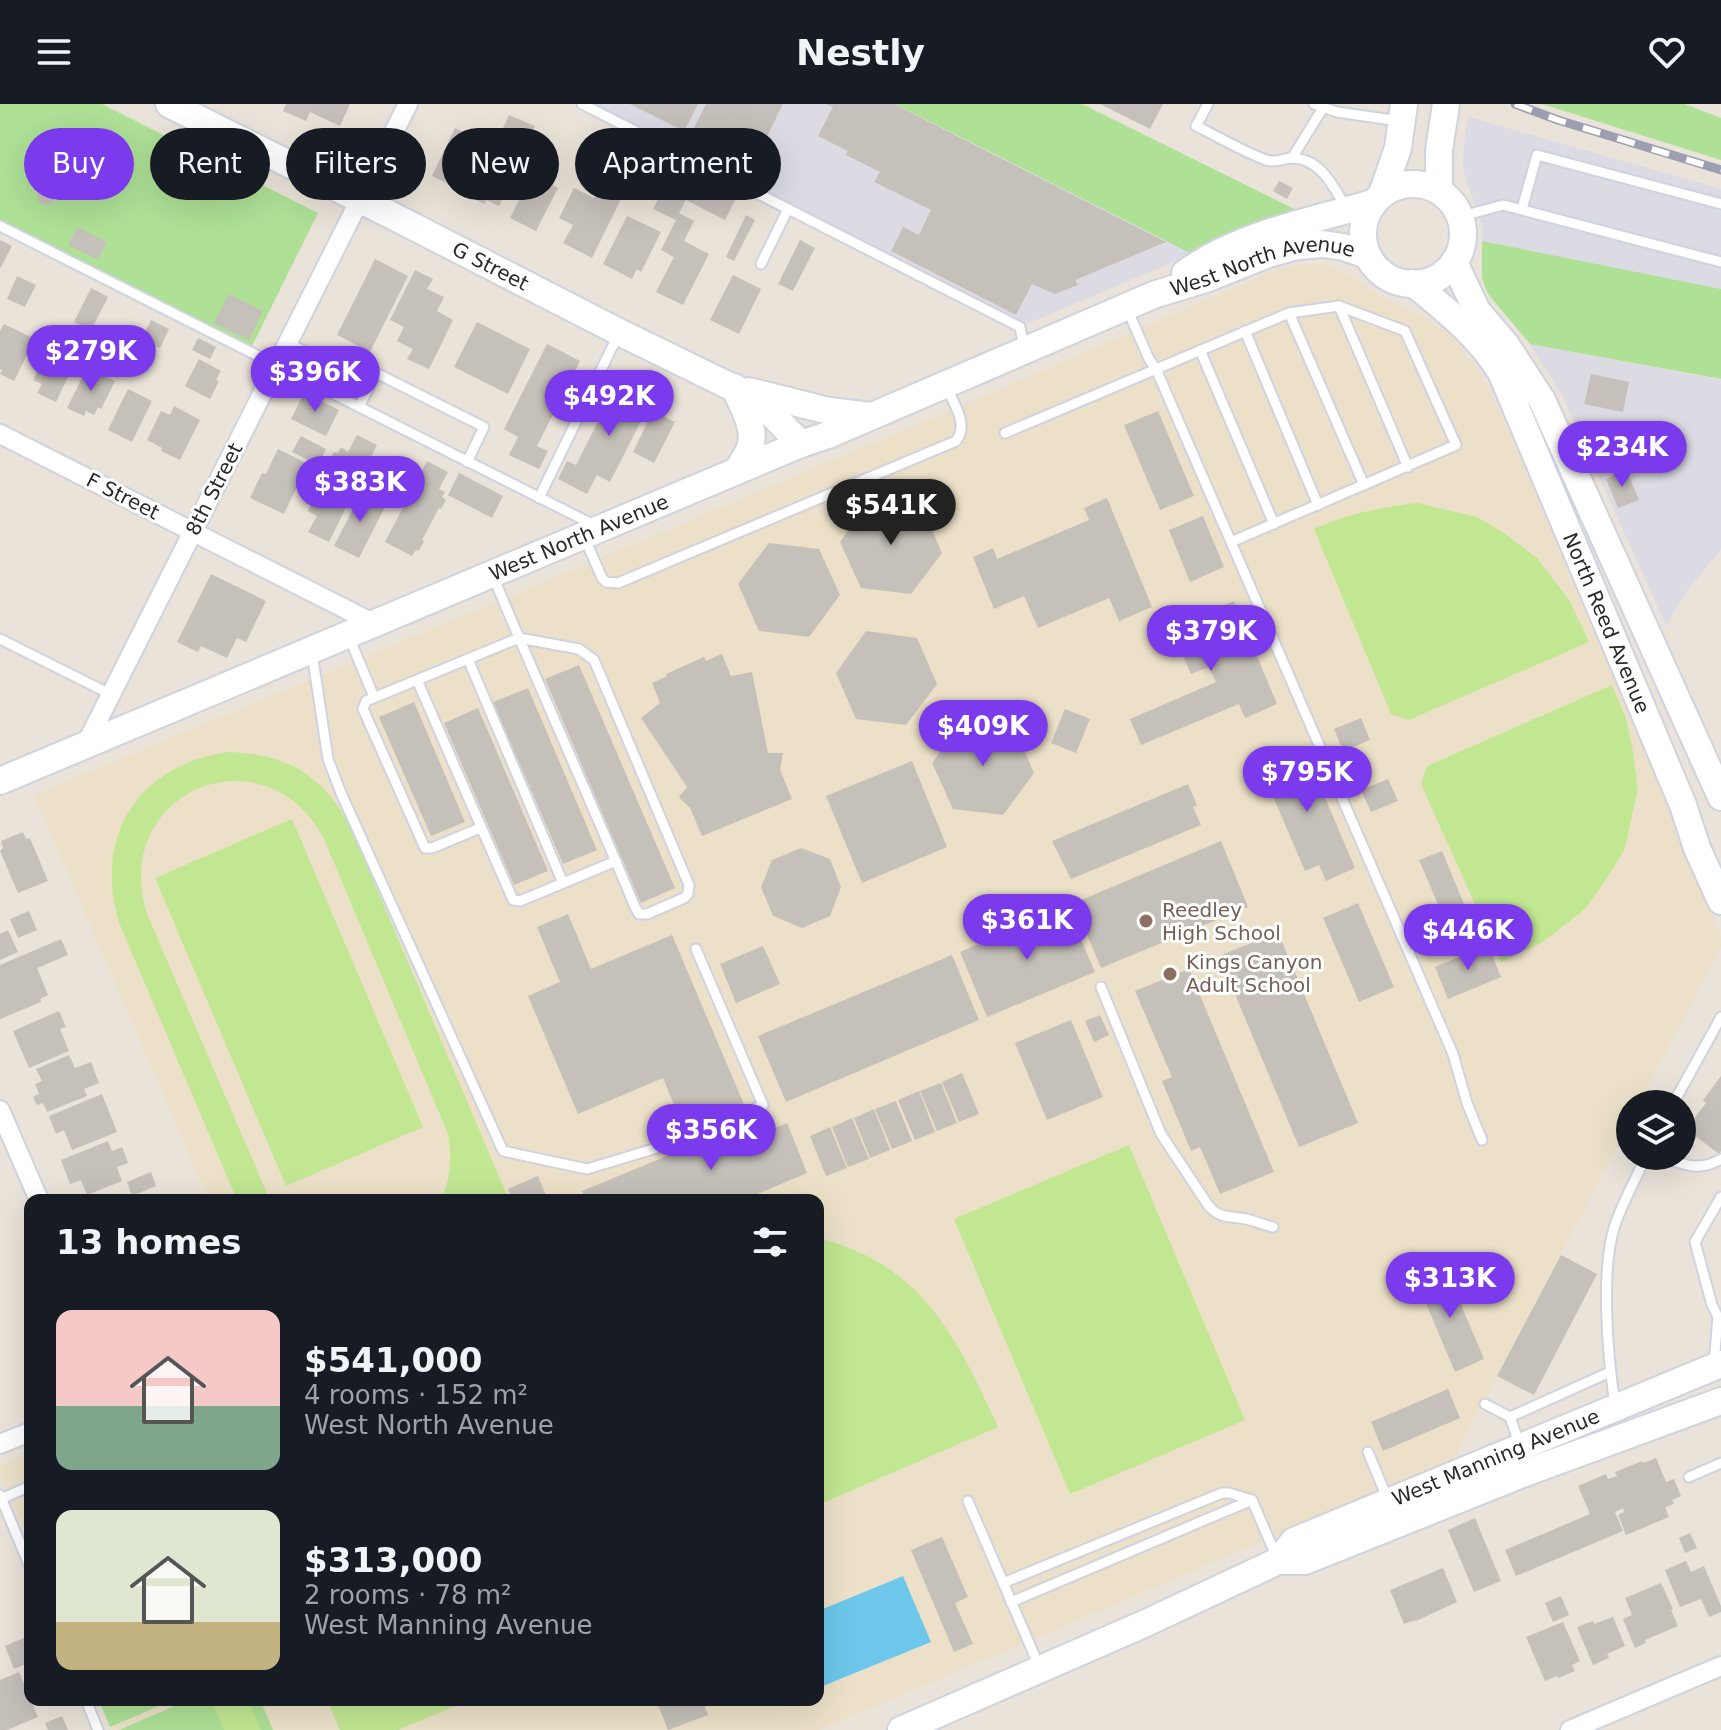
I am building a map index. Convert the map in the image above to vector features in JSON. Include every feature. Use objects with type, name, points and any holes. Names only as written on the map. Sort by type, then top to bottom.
[{"type":"street","name":"8th Street","points":[[396,128],[408,104]]},
{"type":"street","points":[[1439,190],[1439,150],[1446,104]]},
{"type":"street","name":"G Street","points":[[181,107],[286,162]]},
{"type":"street","points":[[1378,199],[1393,188],[1418,184],[1439,190],[1451,202],[1459,217],[1463,238],[1454,262],[1446,271],[1425,282],[1401,282],[1380,271],[1367,255],[1364,224],[1378,199],[1398,148],[1403,113]]},
{"type":"street","name":"West North Avenue","points":[[1156,294],[1203,260],[1245,242],[1378,199]]},
{"type":"street","name":"8th Street","points":[[85,746],[360,200]]},
{"type":"street","name":"G Street","points":[[360,200],[758,400],[801,444]]},
{"type":"street","name":"West North Avenue","points":[[0,781],[828,435],[1156,294],[1297,246],[1323,244],[1367,255]]},
{"type":"street","name":"North Reed Avenue","points":[[1454,262],[1477,311],[1506,345],[1542,400],[1719,787]]},
{"type":"street","name":"North Reed Avenue","points":[[1413,283],[1472,333],[1492,357],[1509,388],[1721,901]]},
{"type":"street","points":[[734,387],[829,411],[871,416]]},
{"type":"street","points":[[734,387],[752,437],[751,446],[737,471]]},
{"type":"street","name":"F Street","points":[[0,434],[373,623]]},
{"type":"street","points":[[1535,450],[1558,495],[1598,560],[1628,590]]},
{"type":"street","points":[[1683,805],[1721,860]]},
{"type":"street","points":[[0,1110],[36,1194]]},
{"type":"street","name":"West Manning Avenue","points":[[1278,1561],[1294,1541],[1718,1366]]},
{"type":"street","name":"West Manning Avenue","points":[[901,1730],[1278,1561],[1305,1561],[1525,1473],[1721,1401]]},
{"type":"street","points":[[0,1444],[24,1434]]},
{"type":"street","points":[[1570,1730],[1721,1666]]},
{"type":"lane","points":[[582,104],[1020,327],[1024,351]]},
{"type":"lane","points":[[1208,104],[1196,126],[1267,160],[1304,160],[1320,169],[1347,211]]},
{"type":"lane","points":[[1292,158],[1318,106],[1337,112],[1403,113]]},
{"type":"lane","points":[[1522,209],[1537,155],[1721,204]]},
{"type":"lane","points":[[1459,217],[1503,205],[1721,262]]},
{"type":"lane","points":[[761,264],[788,209]]},
{"type":"lane","points":[[0,226],[539,498],[592,532],[602,578],[606,582],[618,583],[956,441],[962,423],[946,385]]},
{"type":"lane","points":[[1339,306],[1408,467]]},
{"type":"lane","points":[[1005,433],[1289,313],[1339,306],[1405,331],[1456,445],[1231,542]]},
{"type":"lane","points":[[1127,308],[1453,1054],[1482,1140]]},
{"type":"lane","points":[[1289,313],[1364,485]]},
{"type":"lane","points":[[1245,331],[1318,505]]},
{"type":"lane","points":[[539,498],[619,332]]},
{"type":"lane","points":[[288,343],[352,375]]},
{"type":"lane","points":[[1200,350],[1274,524]]},
{"type":"lane","points":[[359,407],[376,373],[471,420],[484,427],[467,462]]},
{"type":"lane","points":[[480,828],[425,848],[363,709],[366,701],[519,638],[579,649],[594,660],[689,885],[688,894],[647,914],[639,914],[635,907],[616,861],[519,638],[492,574]]},
{"type":"lane","points":[[347,634],[374,697]]},
{"type":"lane","points":[[0,639],[110,694]]},
{"type":"lane","points":[[312,649],[328,759],[503,1151],[587,1169],[690,1138],[763,1105],[696,949]]},
{"type":"lane","points":[[468,659],[563,883]]},
{"type":"lane","points":[[417,680],[513,900],[520,901],[616,861]]},
{"type":"lane","points":[[1101,987],[1161,1134],[1213,1212],[1273,1227]]},
{"type":"lane","points":[[1681,1090],[1721,1017]]},
{"type":"lane","points":[[1696,1166],[1721,1159]]},
{"type":"lane","points":[[1615,1408],[1607,1320],[1610,1250],[1615,1226],[1640,1170]]},
{"type":"lane","points":[[1718,1366],[1719,1317],[1712,1305],[1695,1242],[1721,1197]]},
{"type":"lane","points":[[1510,1417],[1610,1372]]},
{"type":"lane","points":[[1485,1404],[1510,1417],[1520,1446]]},
{"type":"lane","points":[[1368,1452],[1389,1501]]},
{"type":"lane","points":[[1689,1477],[1721,1463]]},
{"type":"lane","points":[[24,1488],[1,1497],[24,1553]]},
{"type":"lane","points":[[1003,1583],[1214,1495],[1229,1493],[1252,1500],[1278,1561]]},
{"type":"lane","points":[[1011,1602],[1252,1500]]},
{"type":"lane","points":[[968,1501],[1040,1669]]},
{"type":"lane","points":[[88,1706],[98,1730]]},
{"type":"shaded area","points":[[582,104],[895,104],[1192,254],[1020,327],[771,200],[781,200],[781,128],[629,128]]},
{"type":"shaded area","points":[[1469,117],[1721,189],[1721,289],[1482,241],[1482,223],[1463,166]]},
{"type":"shaded area","points":[[1320,264],[1349,274],[1383,298],[1443,329],[1480,373],[1511,435],[1650,760],[1721,938],[1721,946],[1646,1090],[1616,1090],[1616,1149],[1452,1461],[819,1730],[112,1730],[102,1706],[824,1706],[824,1194],[206,1194],[34,795],[956,408],[1278,269]]},
{"type":"shaded area","points":[[1530,344],[1721,380],[1721,549],[1686,592],[1667,627],[1563,397]]},
{"type":"shaded area","points":[[24,1456],[24,1528],[0,1474],[0,1466]]},
{"type":"green space","points":[[0,104],[102,104],[150,128],[150,200],[270,200],[270,189],[286,197],[286,200],[318,213],[249,352],[0,226]]},
{"type":"green space","points":[[895,104],[1082,104],[1296,210],[1192,254]]},
{"type":"green space","points":[[1542,104],[1685,104],[1721,118],[1721,160]]},
{"type":"green space","points":[[1482,241],[1721,289],[1721,379],[1530,344],[1488,294],[1482,278]]},
{"type":"green space","points":[[1417,503],[1477,517],[1537,558],[1569,600],[1589,642],[1409,720],[1391,714],[1314,529],[1364,512]]},
{"type":"green space","points":[[1612,685],[1626,719],[1638,788],[1625,848],[1585,909],[1543,942],[1501,962],[1421,784],[1427,766]]},
{"type":"green space","points":[[229,752],[269,757],[302,771],[329,794],[351,828],[506,1194],[443,1194],[450,1168],[448,1134],[324,839],[298,805],[266,786],[232,781],[199,788],[171,807],[150,835],[141,871],[147,914],[267,1194],[234,1194],[120,925],[113,893],[112,863],[118,835],[130,810],[147,789],[170,772],[197,759]]},
{"type":"green space","points":[[292,819],[423,1127],[286,1186],[155,878]]},
{"type":"green space","points":[[1129,1145],[1245,1420],[1070,1494],[954,1219]]},
{"type":"green space","points":[[824,1240],[854,1250],[885,1266],[910,1285],[932,1308],[967,1363],[998,1427],[824,1502]]},
{"type":"green space","points":[[101,1706],[159,1706],[110,1727]]},
{"type":"green space","points":[[174,1706],[263,1706],[273,1730],[119,1730]]},
{"type":"green space","points":[[214,1706],[251,1706],[261,1730],[224,1730]]},
{"type":"green space","points":[[330,1706],[456,1706],[398,1730],[340,1730]]},
{"type":"water","points":[[903,1576],[931,1642],[824,1686],[824,1609]]},
{"type":"building","points":[[286,104],[350,104],[340,126],[310,112],[306,121],[283,111]]},
{"type":"building","points":[[630,104],[698,104],[686,128],[678,128]]},
{"type":"building","points":[[706,104],[783,104],[771,128],[694,128]]},
{"type":"building","points":[[826,104],[894,104],[1166,242],[1075,280],[1078,285],[1055,294],[1032,284],[1016,315],[891,251],[903,227],[919,235],[931,210],[874,182],[880,172],[818,136],[833,107]]},
{"type":"building","points":[[1100,104],[1163,104],[1150,129]]},
{"type":"building","points":[[509,115],[535,126],[534,128],[503,128]]},
{"type":"building","points":[[442,155],[442,181],[432,176]]},
{"type":"building","points":[[1279,181],[1293,188],[1287,199],[1273,191]]},
{"type":"building","points":[[574,188],[575,200],[621,200],[592,258],[563,243],[573,225],[559,218]]},
{"type":"building","points":[[39,200],[53,200],[46,205]]},
{"type":"building","points":[[486,200],[502,200],[499,206]]},
{"type":"building","points":[[519,200],[552,200],[536,231],[510,218]]},
{"type":"building","points":[[657,200],[686,200],[679,213],[694,221],[684,241],[709,254],[683,305],[656,292],[674,257],[661,250],[676,220],[653,209]]},
{"type":"building","points":[[686,200],[735,200],[725,220]]},
{"type":"building","points":[[746,215],[755,220],[734,261],[726,257]]},
{"type":"building","points":[[627,216],[661,232],[641,272],[637,269],[632,279],[603,264]]},
{"type":"building","points":[[77,227],[107,242],[98,260],[68,245]]},
{"type":"building","points":[[0,240],[12,246],[0,269]]},
{"type":"building","points":[[800,240],[815,248],[793,291],[778,284]]},
{"type":"building","points":[[375,259],[408,276],[370,352],[337,335]]},
{"type":"building","points":[[415,270],[433,279],[427,289],[444,297],[437,311],[453,320],[429,369],[407,359],[413,349],[397,341],[404,327],[390,320]]},
{"type":"building","points":[[733,275],[761,289],[739,334],[710,320]]},
{"type":"building","points":[[17,276],[36,285],[25,307],[7,299]]},
{"type":"building","points":[[91,288],[108,297],[91,330],[74,322]]},
{"type":"building","points":[[229,294],[263,311],[249,340],[214,323]]},
{"type":"building","points":[[151,320],[169,329],[160,348],[142,339]]},
{"type":"building","points":[[477,322],[530,349],[508,394],[454,367]]},
{"type":"building","points":[[4,324],[35,339],[14,381],[0,374],[0,331]]},
{"type":"building","points":[[98,327],[117,336],[107,356],[89,347]]},
{"type":"building","points":[[198,338],[216,347],[210,359],[192,350]]},
{"type":"building","points":[[547,344],[580,361],[537,446],[548,451],[539,469],[509,455],[518,437],[504,429]]},
{"type":"building","points":[[46,354],[73,367],[56,402],[37,393],[42,384],[33,380]]},
{"type":"building","points":[[199,359],[221,371],[210,399],[185,386]]},
{"type":"building","points":[[87,368],[115,381],[101,409],[98,407],[94,415],[86,411],[84,416],[67,408]]},
{"type":"building","points":[[1591,374],[1629,382],[1623,412],[1584,404]]},
{"type":"building","points":[[619,380],[653,397],[610,482],[597,475],[587,494],[558,479],[567,461],[576,465]]},
{"type":"building","points":[[128,389],[152,401],[132,442],[108,430]]},
{"type":"building","points":[[304,393],[339,410],[326,436],[291,419]]},
{"type":"building","points":[[174,406],[200,420],[180,460],[147,440],[161,411],[170,415]]},
{"type":"building","points":[[653,411],[675,422],[654,463],[633,452]]},
{"type":"building","points":[[1158,411],[1194,496],[1160,510],[1124,425]]},
{"type":"building","points":[[357,435],[377,445],[329,542],[308,532],[317,516],[308,511],[332,463],[329,462],[334,452],[338,453],[341,447],[348,452]]},
{"type":"building","points":[[301,436],[326,449],[318,465],[292,452]]},
{"type":"building","points":[[278,449],[308,464],[284,514],[250,498]]},
{"type":"building","points":[[427,461],[448,472],[439,489],[445,492],[442,497],[446,500],[422,540],[419,551],[416,550],[412,556],[385,542]]},
{"type":"building","points":[[1626,470],[1639,500],[1618,508],[1606,479]]},
{"type":"building","points":[[459,473],[503,496],[492,518],[448,495]]},
{"type":"building","points":[[362,491],[387,503],[359,558],[334,546]]},
{"type":"building","points":[[1107,498],[1152,607],[1119,621],[1109,598],[1038,628],[1024,596],[994,609],[973,557],[993,548],[997,559],[1089,520],[1084,508]]},
{"type":"building","points":[[871,500],[922,507],[942,553],[911,594],[861,588],[840,542]]},
{"type":"building","points":[[1203,516],[1224,567],[1190,582],[1169,530]]},
{"type":"building","points":[[769,543],[819,549],[840,595],[809,637],[759,631],[738,584]]},
{"type":"building","points":[[211,574],[266,601],[246,642],[237,638],[227,658],[201,646],[198,652],[177,642]]},
{"type":"building","points":[[1234,601],[1277,704],[1245,718],[1239,704],[1141,745],[1130,719],[1216,682],[1209,667],[1191,674],[1168,632],[1174,630],[1170,621],[1192,612],[1194,618]]},
{"type":"building","points":[[866,631],[917,638],[937,684],[906,725],[856,719],[836,673]]},
{"type":"building","points":[[722,654],[731,676],[752,672],[768,753],[783,753],[780,770],[792,799],[702,836],[690,808],[679,797],[687,787],[641,718],[660,703],[652,683],[704,657],[706,661]]},
{"type":"building","points":[[579,665],[675,888],[641,903],[545,679]]},
{"type":"building","points":[[528,688],[597,850],[563,864],[493,702]]},
{"type":"building","points":[[414,702],[465,822],[431,836],[379,717]]},
{"type":"building","points":[[478,708],[548,871],[514,885],[444,723]]},
{"type":"building","points":[[1065,709],[1090,719],[1076,753],[1051,743]]},
{"type":"building","points":[[1361,718],[1370,740],[1343,751],[1334,729]]},
{"type":"building","points":[[963,721],[1014,727],[1034,773],[1003,815],[953,809],[932,763]]},
{"type":"building","points":[[1303,746],[1355,868],[1326,881],[1319,865],[1305,871],[1259,764]]},
{"type":"building","points":[[912,761],[947,847],[862,883],[826,796]]},
{"type":"building","points":[[1388,779],[1398,801],[1371,812],[1361,790]]},
{"type":"building","points":[[1188,784],[1201,825],[1071,879],[1052,841]]},
{"type":"building","points":[[23,832],[26,839],[30,838],[48,881],[18,893],[0,851],[3,848],[1,841]]},
{"type":"building","points":[[1221,841],[1248,907],[1101,968],[1074,903]]},
{"type":"building","points":[[801,848],[830,859],[841,887],[830,916],[802,928],[773,916],[761,887],[772,860]]},
{"type":"building","points":[[1442,851],[1471,921],[1449,930],[1419,860]]},
{"type":"building","points":[[1358,903],[1394,987],[1359,1002],[1323,918]]},
{"type":"building","points":[[1067,907],[1095,972],[987,1017],[960,952]]},
{"type":"building","points":[[29,911],[37,930],[18,938],[10,919]]},
{"type":"building","points":[[568,914],[591,969],[672,935],[746,1109],[686,1134],[663,1078],[578,1114],[528,996],[560,982],[537,927]]},
{"type":"building","points":[[8,930],[18,952],[0,960],[0,934]]},
{"type":"building","points":[[1278,932],[1358,1123],[1299,1147],[1219,956]]},
{"type":"building","points":[[61,939],[68,955],[37,968],[48,995],[40,999],[41,1002],[0,1019],[0,965]]},
{"type":"building","points":[[1488,945],[1501,977],[1448,999],[1435,967]]},
{"type":"building","points":[[763,946],[780,984],[736,1003],[720,964]]},
{"type":"building","points":[[952,955],[979,1020],[786,1102],[758,1036]]},
{"type":"building","points":[[1189,969],[1274,1172],[1220,1194],[1200,1147],[1191,1151],[1162,1081],[1172,1077],[1135,991]]},
{"type":"building","points":[[59,1011],[66,1027],[60,1029],[69,1051],[29,1068],[13,1031]]},
{"type":"building","points":[[1100,1015],[1109,1035],[1094,1042],[1085,1021]]},
{"type":"building","points":[[1071,1020],[1103,1097],[1047,1120],[1015,1043]]},
{"type":"building","points":[[69,1055],[75,1068],[91,1062],[99,1083],[84,1089],[87,1096],[47,1112],[43,1103],[37,1105],[33,1097],[39,1094],[35,1084],[42,1081],[36,1069]]},
{"type":"building","points":[[962,1073],[979,1114],[959,1122],[942,1082]]},
{"type":"building","points":[[1721,1076],[1719,1154],[1696,1137],[1696,1116],[1706,1103],[1703,1100]]},
{"type":"building","points":[[941,1083],[957,1123],[937,1131],[920,1091]]},
{"type":"building","points":[[919,1091],[935,1132],[915,1140],[898,1100]]},
{"type":"building","points":[[102,1094],[117,1132],[72,1150],[64,1130],[56,1134],[49,1116]]},
{"type":"building","points":[[896,1101],[912,1141],[892,1149],[875,1109]]},
{"type":"building","points":[[874,1109],[890,1150],[870,1158],[854,1118]]},
{"type":"building","points":[[852,1118],[869,1159],[848,1167],[832,1127]]},
{"type":"building","points":[[787,1123],[807,1173],[757,1194],[583,1194],[582,1191],[703,1141],[708,1155]]},
{"type":"building","points":[[830,1127],[847,1168],[826,1176],[810,1136]]},
{"type":"building","points":[[108,1141],[112,1151],[122,1147],[128,1163],[117,1167],[122,1181],[87,1194],[81,1180],[70,1184],[61,1160]]},
{"type":"building","points":[[151,1172],[156,1186],[131,1194],[127,1182]]},
{"type":"building","points":[[538,1176],[546,1194],[510,1194],[508,1189]]},
{"type":"building","points":[[1561,1255],[1597,1274],[1534,1395],[1497,1376]]},
{"type":"building","points":[[1445,1267],[1484,1359],[1455,1372],[1416,1280]]},
{"type":"building","points":[[1448,1389],[1460,1418],[1383,1451],[1371,1422]]},
{"type":"building","points":[[1656,1458],[1666,1482],[1674,1479],[1681,1496],[1672,1500],[1674,1504],[1665,1507],[1669,1517],[1626,1535],[1618,1515],[1624,1512],[1623,1508],[1615,1512],[1623,1531],[1516,1576],[1505,1550],[1590,1514],[1578,1486],[1606,1474],[1608,1479],[1617,1476],[1615,1472]]},
{"type":"building","points":[[1475,1518],[1501,1581],[1474,1592],[1448,1530]]},
{"type":"building","points":[[1690,1533],[1697,1548],[1685,1553],[1679,1538]]},
{"type":"building","points":[[942,1537],[968,1597],[955,1603],[973,1644],[954,1652],[911,1550]]},
{"type":"building","points":[[1686,1561],[1691,1572],[1704,1566],[1721,1612],[1709,1617],[1701,1599],[1680,1607],[1665,1570]]},
{"type":"building","points":[[1443,1568],[1457,1602],[1404,1624],[1390,1590]]},
{"type":"building","points":[[1661,1583],[1678,1626],[1645,1640],[1646,1643],[1635,1648],[1623,1619],[1632,1615],[1625,1598]]},
{"type":"building","points":[[1561,1596],[1569,1615],[1553,1622],[1545,1603]]},
{"type":"building","points":[[1613,1617],[1625,1646],[1593,1665],[1577,1627]]},
{"type":"building","points":[[1563,1622],[1580,1661],[1572,1665],[1575,1671],[1545,1681],[1526,1637]]},
{"type":"building","points":[[24,1638],[24,1665],[14,1669],[5,1646]]},
{"type":"building","points":[[19,1672],[24,1684],[24,1706],[33,1706],[38,1717],[0,1730],[0,1680]]},
{"type":"building","points":[[658,1706],[704,1706],[708,1715],[668,1730]]},
{"type":"building","points":[[62,1716],[68,1730],[48,1730],[45,1723]]},
{"type":"railway","points":[[1515,104],[1721,170]]},
{"type":"place","name":"Reedley High School","points":[[1146,921]]},
{"type":"place","name":"Kings Canyon Adult School","points":[[1170,974]]}]
